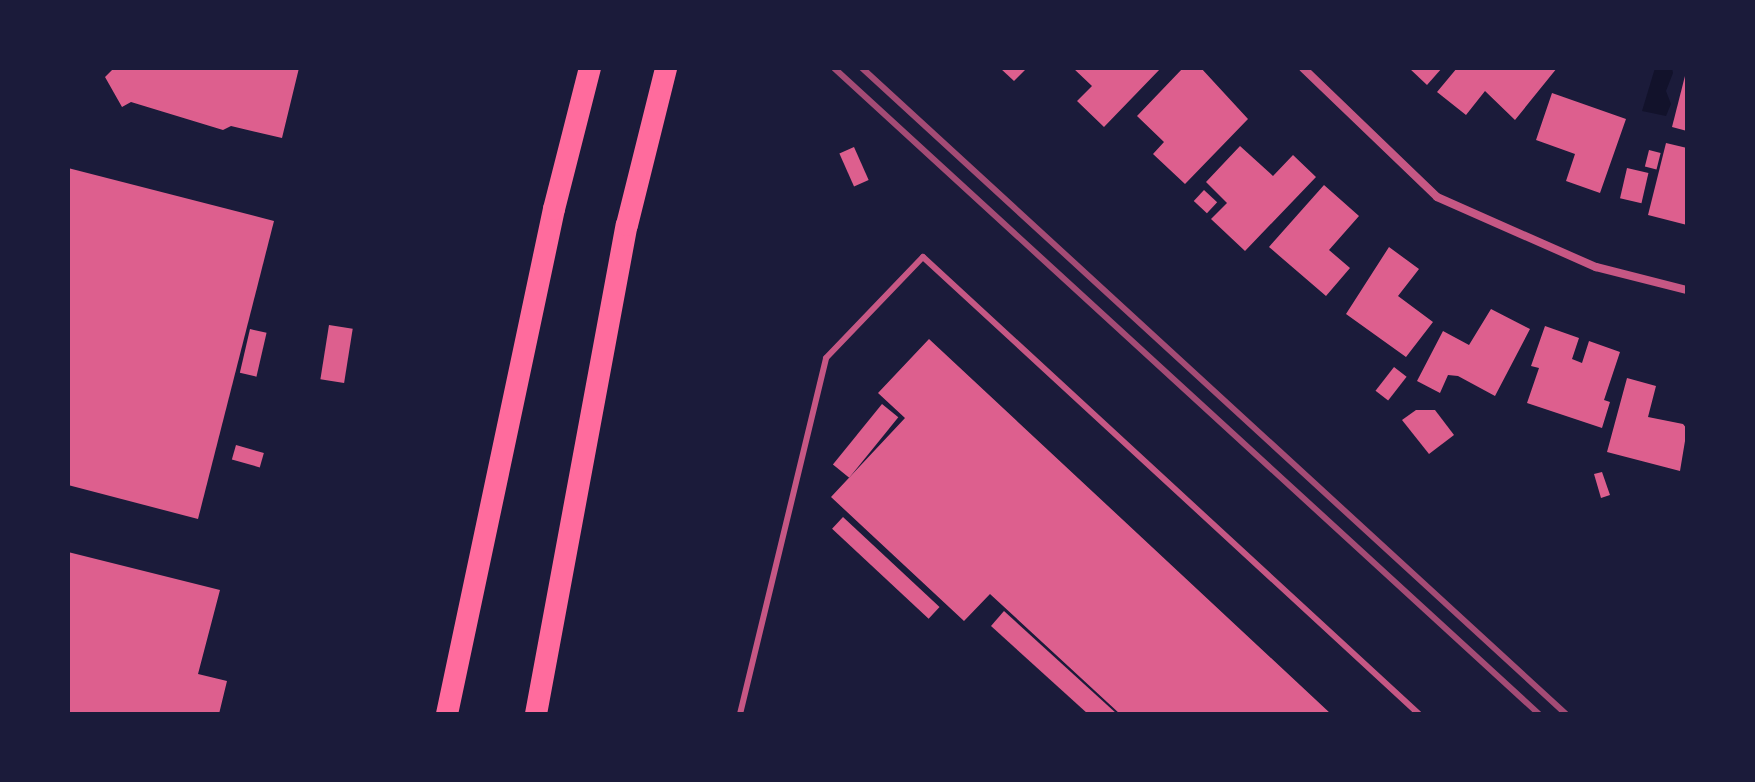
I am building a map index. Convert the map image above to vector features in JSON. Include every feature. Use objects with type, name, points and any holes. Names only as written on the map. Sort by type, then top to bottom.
[{"type":"highway","points":[[447,714],[554,209],[590,68]]},
{"type":"highway","points":[[536,714],[627,225],[664,76]]},
{"type":"street","points":[[1303,68],[1437,197],[1596,267],[1687,290]]},
{"type":"lane","points":[[740,714],[826,358],[923,257],[1419,714]]},
{"type":"shaded area","points":[[1655,68],[1672,68],[1666,91],[1671,104],[1666,116],[1642,111]]},
{"type":"building","points":[[114,68],[299,68],[282,138],[231,126],[223,130],[131,102],[122,107],[105,77]]},
{"type":"building","points":[[1000,68],[1027,68],[1014,81]]},
{"type":"building","points":[[1073,68],[1161,68],[1104,127],[1077,101],[1092,86]]},
{"type":"building","points":[[1183,68],[1201,68],[1248,119],[1185,184],[1153,154],[1164,142],[1137,116]]},
{"type":"building","points":[[1409,68],[1442,68],[1427,85]]},
{"type":"building","points":[[1457,68],[1557,68],[1515,120],[1485,91],[1466,115],[1437,92]]},
{"type":"building","points":[[1687,72],[1687,131],[1672,127]]},
{"type":"building","points":[[1552,93],[1626,119],[1600,193],[1566,181],[1575,154],[1536,140]]},
{"type":"building","points":[[1666,143],[1687,148],[1687,225],[1648,215]]},
{"type":"building","points":[[1240,146],[1273,176],[1293,155],[1316,177],[1245,251],[1211,219],[1227,203],[1206,182]]},
{"type":"building","points":[[854,147],[869,180],[854,186],[839,154]]},
{"type":"building","points":[[1649,150],[1661,153],[1657,169],[1645,166]]},
{"type":"building","points":[[68,168],[274,221],[198,519],[68,485]]},
{"type":"building","points":[[1627,168],[1648,173],[1641,203],[1620,198]]},
{"type":"building","points":[[1324,185],[1359,216],[1329,250],[1350,268],[1326,296],[1269,247]]},
{"type":"building","points":[[1204,190],[1217,202],[1207,213],[1194,201]]},
{"type":"building","points":[[1389,247],[1419,269],[1398,296],[1433,322],[1406,357],[1346,314]]},
{"type":"building","points":[[1491,309],[1530,329],[1495,396],[1458,376],[1448,375],[1440,393],[1417,381],[1443,331],[1469,345]]},
{"type":"building","points":[[329,325],[353,329],[344,383],[320,379]]},
{"type":"building","points":[[1545,326],[1579,338],[1572,359],[1582,363],[1589,341],[1620,352],[1604,400],[1610,402],[1602,428],[1527,403],[1539,368],[1531,366]]},
{"type":"building","points":[[250,329],[267,333],[256,377],[240,373]]},
{"type":"building","points":[[929,339],[1331,714],[1120,714],[990,594],[964,621],[831,497],[905,418],[878,393]]},
{"type":"building","points":[[1394,367],[1407,377],[1388,400],[1376,391]]},
{"type":"building","points":[[1627,378],[1656,386],[1648,417],[1683,424],[1687,429],[1680,471],[1607,452]]},
{"type":"building","points":[[882,404],[898,417],[849,478],[833,465]]},
{"type":"building","points":[[1416,410],[1435,410],[1454,435],[1429,454],[1402,420]]},
{"type":"building","points":[[236,445],[264,453],[260,467],[232,459]]},
{"type":"building","points":[[1602,472],[1610,495],[1601,498],[1594,474]]},
{"type":"building","points":[[843,517],[940,607],[929,619],[832,529]]},
{"type":"building","points":[[68,552],[220,590],[198,674],[227,681],[219,714],[68,714]]},
{"type":"building","points":[[1004,611],[1117,714],[1088,714],[991,626]]},
{"type":"railway","points":[[834,68],[1539,714]]},
{"type":"railway","points":[[862,68],[1566,714]]}]
